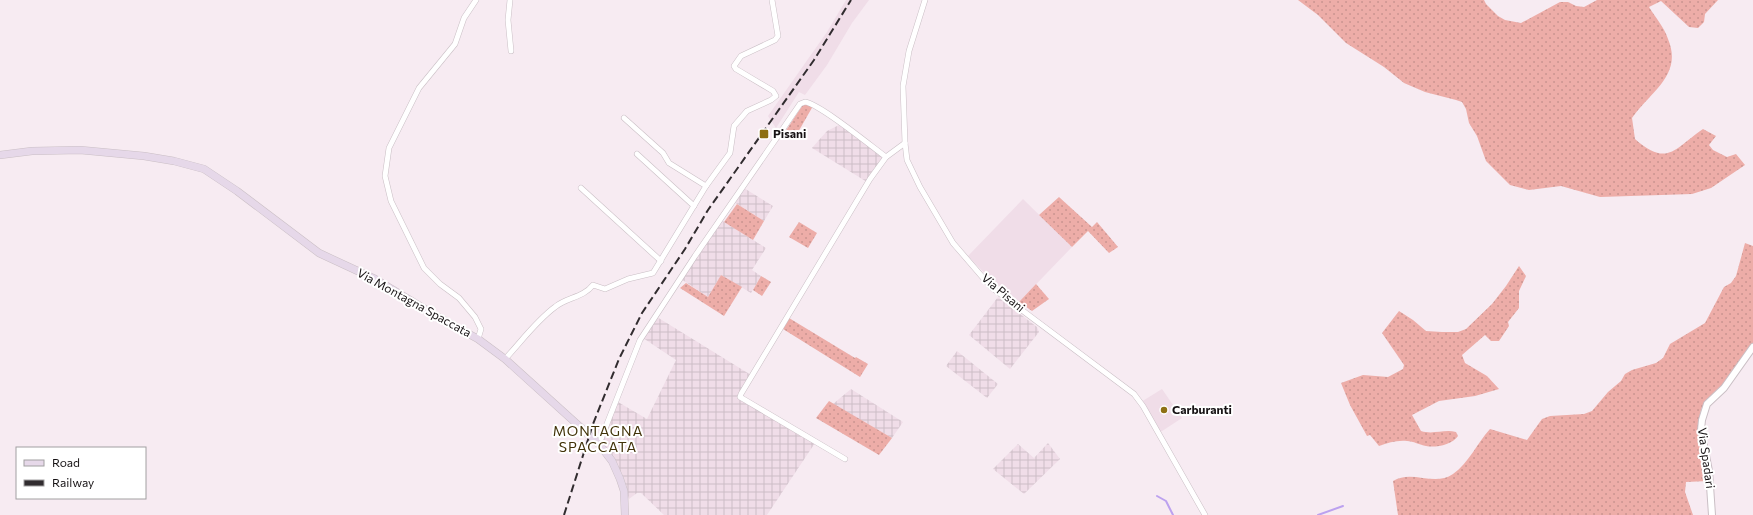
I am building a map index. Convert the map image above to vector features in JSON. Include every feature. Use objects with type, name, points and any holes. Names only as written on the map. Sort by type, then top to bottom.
[{"type":"main road","name":"Via Montagna Spaccata","points":[[0,155],[32,151],[80,150],[151,157],[204,169],[237,191],[319,253],[375,279],[432,314],[478,339],[505,359],[599,444],[612,461],[620,479],[624,491],[625,515]]},
{"type":"street","points":[[476,0],[464,18],[455,44],[420,88],[403,120],[389,148],[385,176],[391,201],[424,268],[440,284],[459,298],[475,316],[481,329],[478,339]]},
{"type":"street","points":[[510,0],[508,20],[511,51]]},
{"type":"street","points":[[505,359],[546,316],[561,303],[579,296],[593,285],[605,289],[628,279],[653,273],[706,186],[730,153],[734,126],[747,111],[771,100],[776,96],[773,91],[736,69],[734,66],[741,56],[775,40],[778,36],[772,0]]},
{"type":"street","name":"Via Pisani","points":[[925,0],[909,51],[903,86],[907,160],[920,187],[953,243],[991,287],[1134,394],[1143,406],[1205,515]]},
{"type":"street","points":[[599,444],[640,340],[682,275],[800,104],[805,102],[812,104],[838,121],[886,157]]},
{"type":"street","points":[[624,118],[663,153],[669,163],[706,186]]},
{"type":"street","points":[[845,459],[740,397],[870,179],[886,157],[905,143]]},
{"type":"street","points":[[637,154],[694,206]]},
{"type":"street","points":[[582,188],[661,261]]},
{"type":"street","name":"Via Spadari","points":[[1712,515],[1709,471],[1701,430],[1702,420],[1707,404],[1724,388],[1753,347]]},
{"type":"shaded area","points":[[846,0],[869,0],[852,23],[827,65],[805,95],[799,92],[776,128],[768,116],[827,32]]},
{"type":"shaded area","points":[[1298,0],[1484,0],[1498,16],[1505,20],[1521,23],[1560,2],[1568,2],[1576,6],[1584,7],[1597,0],[1718,0],[1705,14],[1704,22],[1698,28],[1689,27],[1661,1],[1649,7],[1662,26],[1668,39],[1672,52],[1671,63],[1663,82],[1632,118],[1635,139],[1646,148],[1664,154],[1678,148],[1703,129],[1716,136],[1709,145],[1713,150],[1727,157],[1736,154],[1745,165],[1711,188],[1692,194],[1600,197],[1561,186],[1529,190],[1510,185],[1486,161],[1477,136],[1469,123],[1466,109],[1462,102],[1425,92],[1404,83],[1384,67],[1346,43],[1318,15]]},
{"type":"shaded area","points":[[804,103],[813,106],[797,134],[801,137],[798,140],[785,132]]},
{"type":"shaded area","points":[[841,124],[884,157],[867,182],[812,148],[827,131]]},
{"type":"shaded area","points":[[744,188],[773,206],[764,221],[734,202]]},
{"type":"shaded area","points":[[1059,197],[1092,227],[1097,222],[1118,247],[1109,253],[1088,231],[1072,247],[1039,215]]},
{"type":"shaded area","points":[[1023,199],[1072,247],[1019,302],[993,282],[968,256]]},
{"type":"shaded area","points":[[737,204],[764,221],[753,240],[724,222]]},
{"type":"shaded area","points":[[718,218],[766,248],[752,270],[761,276],[751,293],[721,275],[708,297],[678,277]]},
{"type":"shaded area","points":[[799,222],[817,233],[808,248],[789,237]]},
{"type":"shaded area","points":[[1745,243],[1753,246],[1753,344],[1721,388],[1704,403],[1701,410],[1699,421],[1701,445],[1708,481],[1686,482],[1685,492],[1693,515],[1398,515],[1393,481],[1408,477],[1431,479],[1446,478],[1464,464],[1490,429],[1527,440],[1542,419],[1550,416],[1584,414],[1592,411],[1608,392],[1621,381],[1625,374],[1632,370],[1656,363],[1663,358],[1670,344],[1705,323],[1724,287],[1731,283],[1736,276]]},
{"type":"shaded area","points":[[1519,266],[1526,276],[1519,291],[1519,308],[1508,322],[1509,326],[1499,341],[1491,341],[1485,335],[1462,355],[1465,363],[1487,376],[1499,389],[1475,396],[1439,401],[1412,415],[1421,431],[1452,431],[1456,432],[1458,436],[1448,444],[1434,447],[1403,441],[1379,446],[1370,435],[1367,436],[1350,405],[1341,383],[1363,375],[1388,377],[1403,369],[1404,365],[1382,333],[1399,311],[1426,331],[1458,332],[1466,329],[1492,304]]},
{"type":"shaded area","points":[[721,275],[742,287],[724,316],[680,288],[686,283],[708,297]]},
{"type":"shaded area","points":[[761,276],[771,282],[762,296],[753,290]]},
{"type":"shaded area","points":[[1036,284],[1049,299],[1032,311],[1019,302]]},
{"type":"shaded area","points":[[998,297],[1037,327],[1039,332],[1010,369],[969,335]]},
{"type":"shaded area","points":[[657,317],[751,375],[739,398],[815,443],[767,515],[664,515],[641,493],[637,493],[629,499],[622,475],[602,442],[618,402],[647,419],[676,360],[643,338]]},
{"type":"shaded area","points":[[789,318],[855,358],[856,357],[868,364],[860,377],[783,329]]},
{"type":"shaded area","points":[[957,351],[998,384],[987,398],[946,366]]},
{"type":"shaded area","points":[[851,389],[903,422],[892,438],[833,404]]},
{"type":"shaded area","points":[[1162,389],[1182,418],[1159,433],[1141,402]]},
{"type":"shaded area","points":[[829,401],[892,438],[879,455],[816,418]]},
{"type":"shaded area","points":[[1048,443],[1060,459],[1024,494],[993,469],[1018,444],[1034,458]]},
{"type":"waterway","points":[[1157,496],[1166,501],[1173,515]]},
{"type":"waterway","points":[[1318,515],[1343,506]]},
{"type":"railway","points":[[564,515],[593,424],[619,359],[642,313],[685,249],[708,210],[814,60],[851,0]]},
{"type":"place","name":"Pisani","points":[[764,134]]},
{"type":"place","name":"Carburanti","points":[[1164,410]]},
{"type":"district","name":"MONTAGNA SPACCATA","points":[[598,440]]}]
